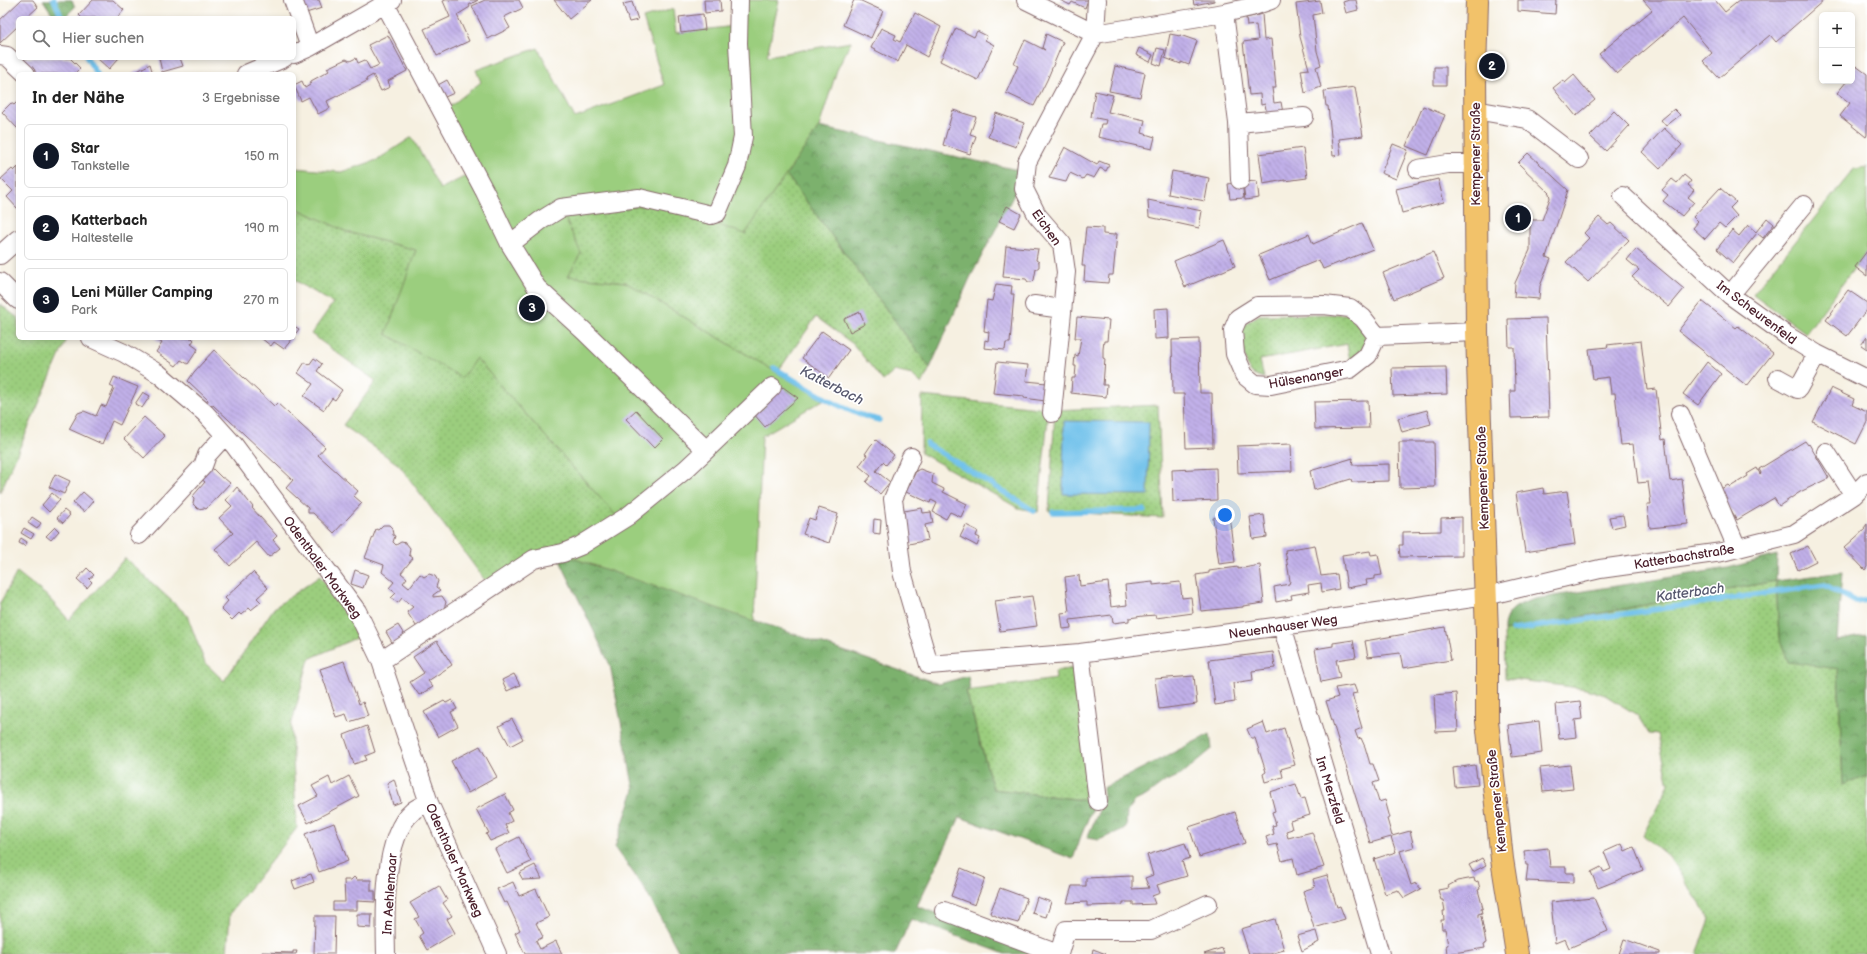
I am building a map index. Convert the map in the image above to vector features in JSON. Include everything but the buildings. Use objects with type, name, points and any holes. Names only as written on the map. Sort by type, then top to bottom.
[{"type":"main road","name":"Kempener Straße","points":[[1477,0],[1475,110],[1477,332],[1486,596],[1487,721],[1502,859],[1517,954]]},
{"type":"street","points":[[293,0],[296,16]]},
{"type":"street","points":[[510,244],[540,221],[561,208],[639,198],[711,215],[717,213],[737,166],[743,136],[738,43],[739,0]]},
{"type":"street","points":[[1026,0],[1095,34],[1251,8],[1271,0]]},
{"type":"street","name":"Eichen","points":[[1052,413],[1066,272],[1062,244],[1037,215],[1024,188],[1025,175],[1027,162],[1095,34],[1097,0]]},
{"type":"street","points":[[296,17],[302,51],[388,2],[510,244],[537,288],[652,396],[700,444],[703,453]]},
{"type":"street","points":[[1224,13],[1238,123],[1240,180]]},
{"type":"street","points":[[0,55],[6,56],[24,72]]},
{"type":"street","points":[[251,72],[279,60]]},
{"type":"street","points":[[1475,110],[1527,118],[1579,159]]},
{"type":"street","points":[[1238,123],[1304,117]]},
{"type":"street","points":[[1418,169],[1448,164],[1475,164]]},
{"type":"street","name":"Im Scheurenfeld","points":[[1623,196],[1730,295],[1786,335],[1816,354],[1867,379]]},
{"type":"street","points":[[1730,295],[1804,205]]},
{"type":"street","points":[[0,255],[16,241]]},
{"type":"street","points":[[0,282],[16,298]]},
{"type":"street","name":"Hülsenanger","points":[[1324,304],[1350,308],[1363,318],[1377,336],[1368,355],[1350,369],[1271,385],[1255,384],[1244,375],[1235,354],[1233,330],[1238,318],[1257,306],[1324,304]]},
{"type":"street","points":[[1034,305],[1062,309]]},
{"type":"street","points":[[1377,336],[1477,332]]},
{"type":"street","name":"Odenthaler Markweg","points":[[95,340],[124,353],[159,374],[205,413],[225,435],[357,611],[381,661],[429,803],[497,954]]},
{"type":"street","points":[[1778,378],[1798,389],[1816,354]]},
{"type":"street","points":[[381,661],[534,559],[563,553],[580,546],[628,516],[686,469],[772,387]]},
{"type":"street","points":[[1680,414],[1736,548]]},
{"type":"street","points":[[139,535],[203,466],[207,455],[225,435]]},
{"type":"street","points":[[1826,452],[1854,495]]},
{"type":"street","name":"Neuenhauser Weg","points":[[911,457],[893,499],[902,572],[929,665],[1080,653],[1282,626],[1486,596]]},
{"type":"street","name":"Katterbachstraße","points":[[1486,596],[1600,568],[1722,552],[1794,534],[1854,495],[1867,482]]},
{"type":"street","name":"Im Merzfeld","points":[[1282,626],[1380,954]]},
{"type":"street","points":[[1080,653],[1098,801]]},
{"type":"street","name":"Im Aehlemaar","points":[[386,954],[386,905],[391,850],[405,820],[414,810],[429,803]]},
{"type":"street","points":[[944,911],[1059,954],[1066,930],[1151,930],[1208,904]]},
{"type":"green space","points":[[43,0],[72,0],[75,7],[66,16],[54,16]]},
{"type":"green space","points":[[732,0],[779,0],[767,56],[851,42],[837,70],[819,127],[745,234],[657,204],[564,216],[581,253],[568,276],[625,282],[823,400],[762,436],[754,621],[556,552],[617,517],[476,358],[462,378],[386,334],[416,250],[347,232],[296,208],[296,168],[341,172],[377,160],[412,137],[440,189],[470,174],[439,115],[481,82],[476,70],[538,48],[575,118],[664,85],[643,18],[673,9],[676,33],[735,26]]},
{"type":"green space","points":[[819,127],[1018,170],[1017,189],[970,278],[930,368],[786,174]]},
{"type":"green space","points":[[1867,167],[1867,251],[1806,333],[1753,294],[1854,169]]},
{"type":"green space","points":[[786,174],[930,368],[922,384],[912,375],[895,371],[883,381],[853,344],[816,317],[777,373],[625,282],[567,276],[564,216],[657,204],[745,233]]},
{"type":"green space","points":[[301,210],[347,232],[416,250],[476,358],[617,517],[487,583],[399,465],[343,425],[376,381],[311,334],[333,303],[296,281],[296,219]]},
{"type":"green space","points":[[0,304],[16,316],[16,340],[66,341],[0,493]]},
{"type":"green space","points":[[1348,314],[1367,333],[1367,344],[1350,361],[1347,344],[1260,360],[1264,378],[1253,374],[1248,368],[1240,337],[1243,325],[1259,315]]},
{"type":"green space","points":[[922,396],[1049,409],[1038,512],[1018,508],[921,453]]},
{"type":"green space","points":[[1158,405],[1163,518],[1049,511],[1055,410]]},
{"type":"green space","points":[[556,552],[939,684],[968,676],[970,690],[966,691],[993,789],[1091,801],[1092,809],[1073,859],[960,817],[917,906],[1044,954],[1005,954],[911,919],[895,954],[680,954],[644,888],[615,847],[634,790],[610,665]]},
{"type":"green space","points":[[1777,555],[1776,581],[1504,631],[1504,624],[1509,613],[1517,606],[1535,599],[1728,568]]},
{"type":"green space","points":[[125,558],[187,615],[205,663],[224,681],[274,608],[320,576],[341,604],[358,637],[309,659],[291,726],[297,828],[230,913],[227,954],[0,954],[0,603],[17,572],[47,596],[69,620]]},
{"type":"green space","points":[[1842,572],[1837,641],[1867,635],[1867,776],[1843,785],[1838,669],[1788,662],[1779,638],[1776,581]]},
{"type":"green space","points":[[1776,581],[1779,638],[1838,669],[1843,784],[1867,776],[1867,954],[1697,954],[1710,919],[1669,857],[1643,835],[1669,784],[1658,735],[1649,734],[1637,715],[1605,695],[1586,689],[1505,678],[1504,631]]},
{"type":"green space","points":[[1075,668],[1091,801],[993,789],[966,691],[1056,679],[1055,671]]},
{"type":"green space","points":[[1210,734],[1212,749],[1181,775],[1166,781],[1146,796],[1135,801],[1127,812],[1126,828],[1099,840],[1087,838],[1104,799],[1103,788]]},
{"type":"water","points":[[1064,421],[1149,422],[1148,495],[1063,494]]},
{"type":"waterway","name":"Katterbach","points":[[54,0],[61,16]]},
{"type":"waterway","name":"Katterbach","points":[[88,60],[96,72]]},
{"type":"waterway","name":"Katterbach","points":[[774,368],[839,405],[879,420]]},
{"type":"waterway","name":"Katterbach","points":[[927,444],[1034,511]]},
{"type":"waterway","name":"Katterbach","points":[[1053,512],[1144,510]]},
{"type":"waterway","name":"Katterbach","points":[[1512,630],[1825,585],[1856,602],[1867,600]]},
{"type":"place","name":"Katterbach","points":[[1492,66]]},
{"type":"place","name":"Star","points":[[1518,218]]},
{"type":"place","name":"Leni Müller Camping","points":[[532,308]]}]
